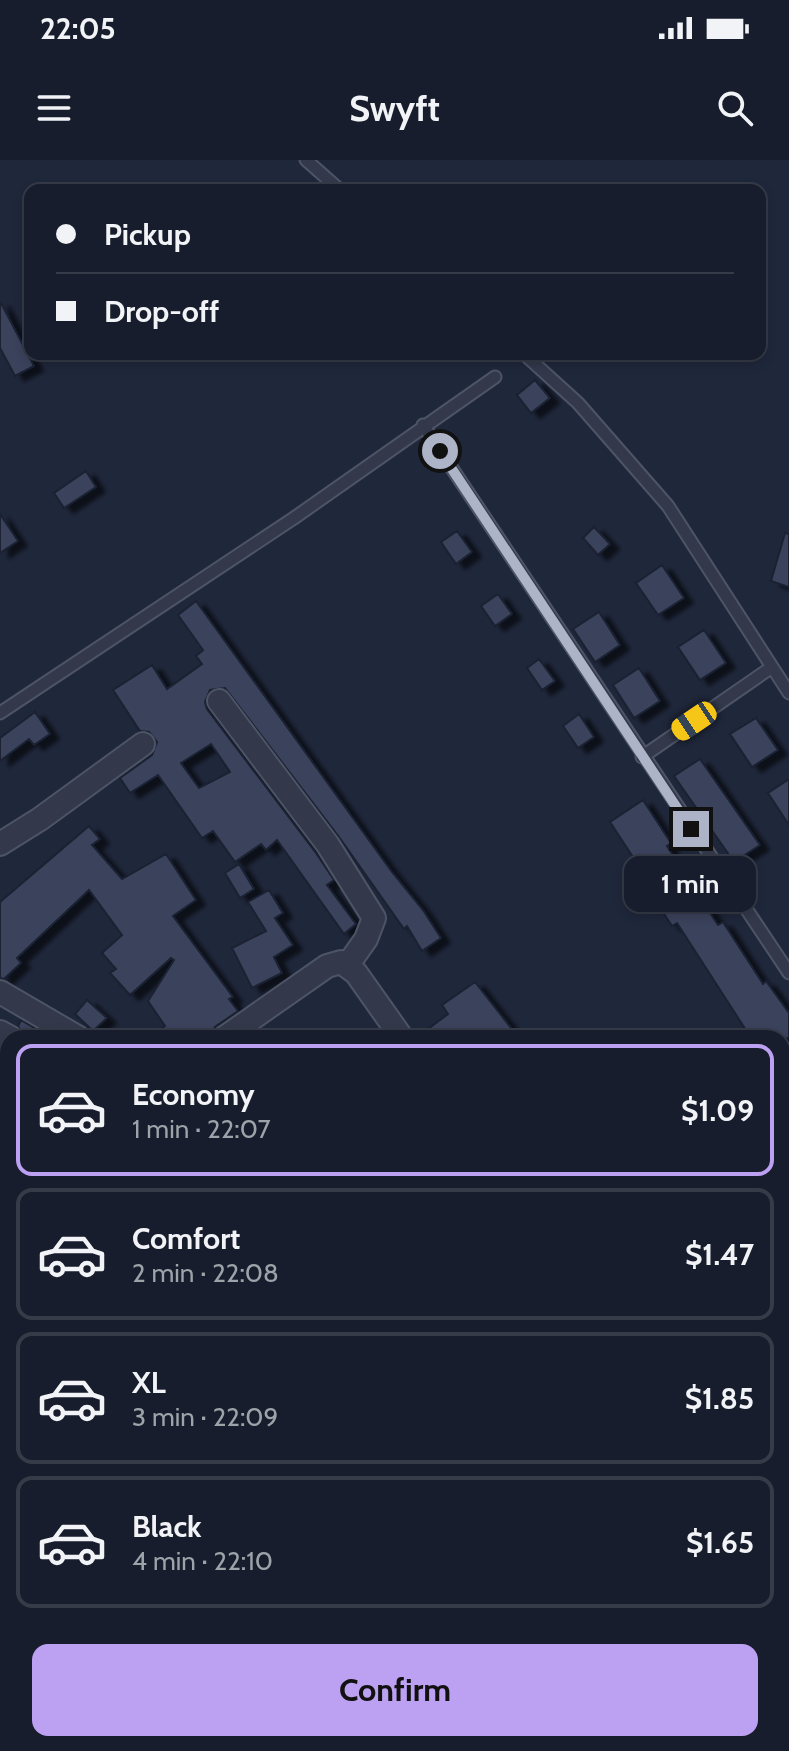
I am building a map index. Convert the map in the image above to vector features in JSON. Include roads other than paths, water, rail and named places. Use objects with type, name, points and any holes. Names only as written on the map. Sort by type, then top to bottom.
[{"type":"street","points":[[219,701],[328,845],[374,918],[366,939],[347,966]]},
{"type":"street","points":[[0,844],[40,819],[143,744]]},
{"type":"street","points":[[235,1030],[327,966],[341,962],[356,973],[396,1030]]},
{"type":"street","points":[[0,992],[65,1030]]},
{"type":"lane","points":[[306,160],[333,184]]},
{"type":"lane","points":[[531,360],[578,403],[668,506],[788,689]]},
{"type":"lane","points":[[0,713],[294,518],[495,377]]},
{"type":"lane","points":[[423,425],[789,973]]},
{"type":"lane","points":[[642,757],[772,667]]}]
